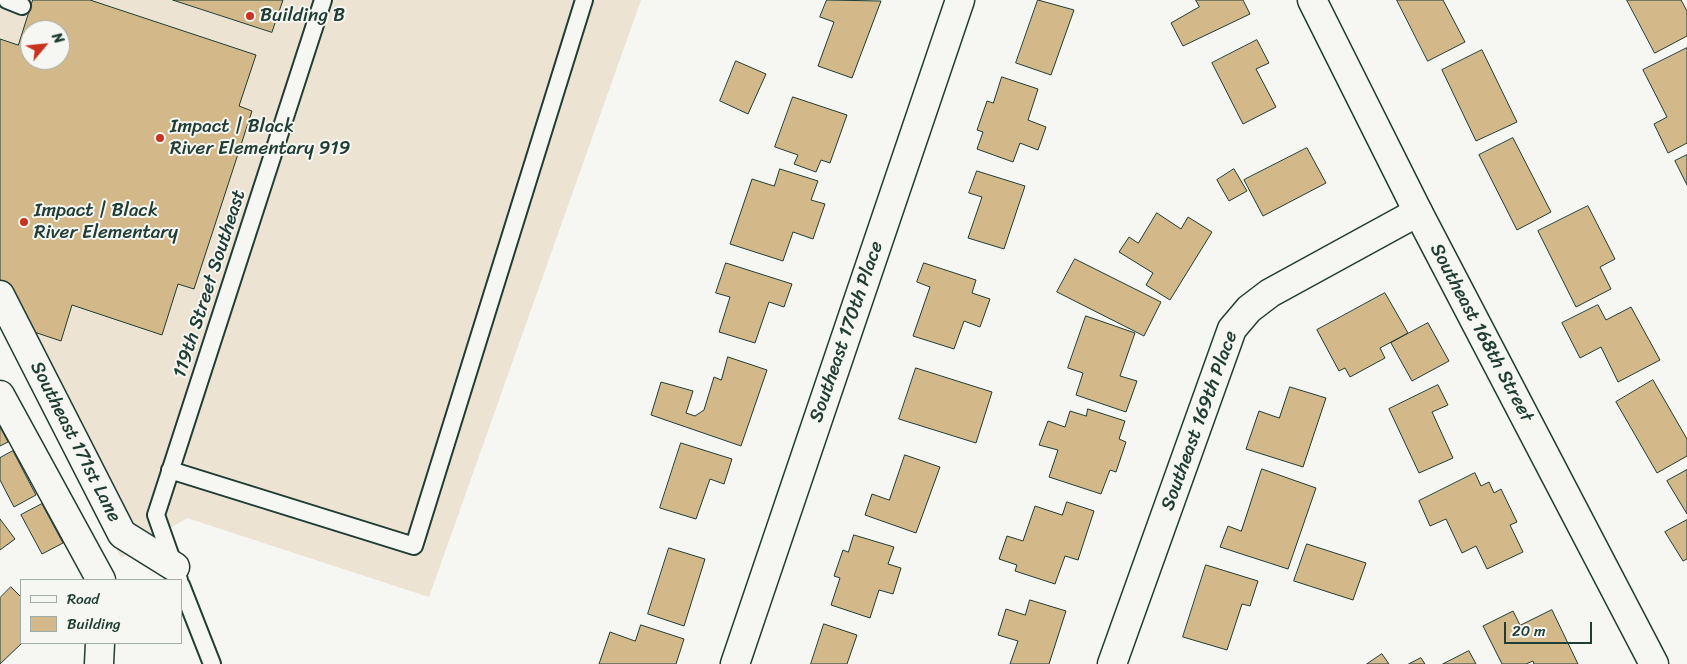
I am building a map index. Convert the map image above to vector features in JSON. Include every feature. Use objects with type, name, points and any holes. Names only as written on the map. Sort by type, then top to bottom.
[{"type":"street","name":"Southeast 170th Place","points":[[735,664],[960,0]]},
{"type":"street","name":"Southeast 168th Street","points":[[1312,0],[1418,212],[1654,664]]},
{"type":"street","name":"Southeast 169th Place","points":[[1112,664],[1232,329],[1249,309],[1270,293],[1418,212]]},
{"type":"street","name":"Southeast 171st Lane","points":[[0,295],[122,534],[178,577]]},
{"type":"street","points":[[0,395],[100,579]]},
{"type":"street","points":[[99,664],[100,644]]},
{"type":"lane","name":"119th Street Southeast","points":[[178,577],[156,515],[323,0]]},
{"type":"lane","points":[[170,470],[414,546],[584,0]]},
{"type":"lane","name":"119th Street Southeast","points":[[182,587],[212,664]]},
{"type":"shaded area","points":[[0,0],[641,0],[429,597],[187,518],[121,558],[0,325]]},
{"type":"building","points":[[33,0],[90,0],[256,55],[239,106],[252,111],[194,289],[178,284],[162,335],[72,305],[61,341],[25,329],[0,280],[0,39],[18,45],[20,39],[20,70],[70,70],[70,20],[26,20]]},
{"type":"building","name":"Building B","points":[[173,0],[283,0],[272,32]]},
{"type":"building","points":[[827,0],[881,1],[852,78],[818,66],[834,22],[820,17]]},
{"type":"building","points":[[1038,0],[1074,10],[1051,75],[1016,63]]},
{"type":"building","points":[[1196,0],[1243,0],[1250,14],[1183,46],[1171,23],[1199,7]]},
{"type":"building","points":[[1397,0],[1443,0],[1465,42],[1428,61]]},
{"type":"building","points":[[1627,0],[1681,0],[1687,11],[1687,36],[1655,53]]},
{"type":"building","points":[[1257,40],[1269,63],[1256,69],[1276,107],[1243,124],[1212,63]]},
{"type":"building","points":[[1687,48],[1687,143],[1668,153],[1654,124],[1667,117],[1643,70]]},
{"type":"building","points":[[1482,50],[1517,122],[1476,141],[1442,70]]},
{"type":"building","points":[[736,61],[766,74],[748,114],[720,101]]},
{"type":"building","points":[[1002,77],[1038,89],[1028,120],[1046,127],[1038,150],[1020,143],[1013,162],[977,149],[983,132],[977,130],[987,101],[993,103]]},
{"type":"building","points":[[793,97],[847,115],[830,163],[821,160],[816,172],[794,164],[798,155],[775,147]]},
{"type":"building","points":[[1513,138],[1551,212],[1517,230],[1479,155]]},
{"type":"building","points":[[1307,148],[1326,183],[1263,216],[1244,180]]},
{"type":"building","points":[[1687,155],[1687,185],[1675,161]]},
{"type":"building","points":[[780,169],[818,181],[811,200],[825,204],[813,239],[793,232],[783,261],[730,244],[752,179],[774,186]]},
{"type":"building","points":[[1234,169],[1247,191],[1229,201],[1217,180]]},
{"type":"building","points":[[977,171],[1025,186],[1004,249],[968,238],[982,197],[969,193]]},
{"type":"building","points":[[1588,206],[1615,259],[1600,267],[1611,289],[1576,307],[1538,231]]},
{"type":"building","points":[[1157,213],[1181,229],[1188,217],[1212,232],[1170,300],[1146,285],[1153,273],[1119,252],[1129,237],[1138,243]]},
{"type":"building","points":[[1075,259],[1161,302],[1144,336],[1057,292]]},
{"type":"building","points":[[726,263],[792,284],[784,307],[769,302],[755,343],[719,332],[730,297],[716,293]]},
{"type":"building","points":[[924,263],[976,280],[972,293],[990,299],[980,327],[964,321],[954,349],[913,336],[930,287],[917,282]]},
{"type":"building","points":[[1385,293],[1408,333],[1380,348],[1385,358],[1350,377],[1345,368],[1339,371],[1317,330]]},
{"type":"building","points":[[1598,305],[1606,320],[1631,307],[1660,360],[1618,382],[1601,347],[1580,358],[1562,323]]},
{"type":"building","points":[[1086,316],[1135,333],[1120,376],[1137,381],[1126,412],[1076,395],[1083,373],[1068,368]]},
{"type":"building","points":[[1428,323],[1449,361],[1412,381],[1391,343]]},
{"type":"building","points":[[728,357],[767,370],[741,446],[651,415],[661,382],[693,391],[686,413],[695,416],[704,410],[714,377],[721,380]]},
{"type":"building","points":[[916,368],[992,392],[976,443],[899,419]]},
{"type":"building","points":[[1653,380],[1687,439],[1687,456],[1657,473],[1616,402]]},
{"type":"building","points":[[1438,385],[1448,405],[1432,412],[1453,458],[1419,473],[1389,409]]},
{"type":"building","points":[[1290,387],[1326,398],[1303,467],[1246,449],[1259,411],[1279,418]]},
{"type":"building","points":[[1088,409],[1125,421],[1119,439],[1126,442],[1116,472],[1110,470],[1101,494],[1049,477],[1058,450],[1039,445],[1048,421],[1065,427],[1070,411],[1086,416]]},
{"type":"building","points":[[0,427],[8,442],[0,446]]},
{"type":"building","points":[[681,443],[732,459],[724,484],[710,479],[696,519],[660,508]]},
{"type":"building","points":[[13,451],[36,495],[14,507],[0,480],[0,458]]},
{"type":"building","points":[[905,455],[940,467],[916,533],[865,515],[872,494],[889,500]]},
{"type":"building","points":[[1262,469],[1316,488],[1288,569],[1220,547],[1228,526],[1241,531]]},
{"type":"building","points":[[1687,470],[1687,514],[1667,481]]},
{"type":"building","points":[[1475,473],[1481,486],[1489,482],[1494,493],[1501,489],[1517,522],[1510,525],[1523,552],[1487,569],[1476,546],[1462,553],[1446,519],[1430,526],[1419,501]]},
{"type":"building","points":[[1067,502],[1094,511],[1078,560],[1065,556],[1055,584],[1015,571],[1017,565],[999,559],[1007,536],[1023,541],[1035,506],[1062,515]]},
{"type":"building","points":[[42,504],[63,543],[42,554],[21,515]]},
{"type":"building","points":[[0,519],[15,539],[0,550]]},
{"type":"building","points":[[1687,520],[1687,559],[1683,561],[1665,532]]},
{"type":"building","points":[[854,535],[894,547],[888,564],[901,568],[893,594],[879,590],[870,618],[831,605],[840,578],[834,576],[843,550],[848,552]]},
{"type":"building","points":[[1307,544],[1366,563],[1353,600],[1294,581]]},
{"type":"building","points":[[669,548],[705,559],[684,626],[648,614]]},
{"type":"building","points":[[1206,565],[1258,581],[1250,606],[1242,604],[1227,650],[1183,637]]},
{"type":"building","points":[[11,587],[20,596],[21,644],[0,664],[0,598]]},
{"type":"building","points":[[1030,600],[1066,611],[1049,664],[1010,664],[1018,641],[998,635],[1006,609],[1025,615]]},
{"type":"building","points":[[1552,610],[1578,664],[1534,664],[1533,661],[1526,664],[1502,664],[1483,626],[1513,611],[1520,625]]},
{"type":"building","points":[[824,624],[857,635],[847,664],[811,664]]},
{"type":"building","points":[[641,625],[684,639],[676,664],[599,664],[610,632],[635,641]]},
{"type":"building","points":[[1469,651],[1476,664],[1443,664]]},
{"type":"building","points":[[1382,654],[1389,664],[1367,664]]},
{"type":"building","points":[[1421,658],[1425,664],[1409,664]]},
{"type":"place","name":"Building B","points":[[250,16]]},
{"type":"place","name":"Impact | Black River Elementary 919","points":[[160,138]]},
{"type":"place","name":"Impact | Black River Elementary","points":[[24,222]]}]
